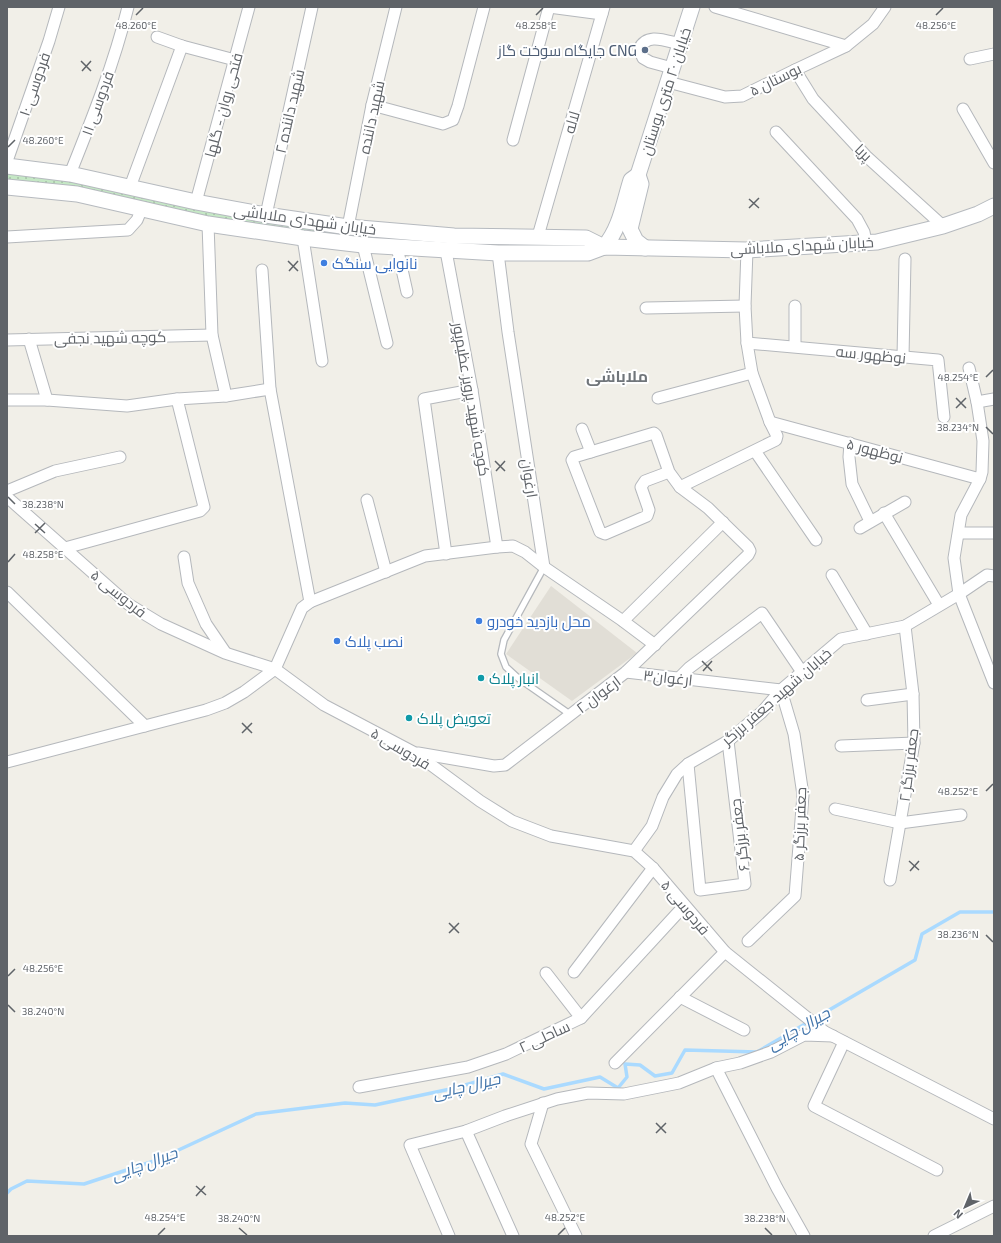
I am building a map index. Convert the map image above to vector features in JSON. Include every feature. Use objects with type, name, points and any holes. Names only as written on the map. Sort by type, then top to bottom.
[{"type":"main road","name":"خیابان ۲۰ متری بوستان","points":[[645,248],[636,240],[630,229],[641,184],[638,175],[692,7]]},
{"type":"main road","name":"خیابان شهدای ملاباشی","points":[[7,166],[70,174],[196,202],[266,215],[348,227],[454,236],[538,236],[586,238],[604,247]]},
{"type":"main road","name":"خیابان ۲۰ متری بوستان","points":[[604,247],[611,240],[615,231],[631,180],[638,175]]},
{"type":"main road","name":"خیابان شهدای ملاباشی","points":[[7,187],[77,194],[208,224],[303,238],[363,245],[498,254],[588,253],[604,247],[747,250],[866,242],[892,239],[943,226],[978,214],[994,206]]},
{"type":"street","name":"فردوسی ۱۰","points":[[7,161],[49,41],[59,7]]},
{"type":"street","name":"فردوسی ۱۱","points":[[70,174],[107,79],[122,32],[128,7]]},
{"type":"street","name":"فتحی روان - گلها","points":[[196,202],[249,7]]},
{"type":"street","name":"شهید داننده ۲","points":[[266,215],[312,7]]},
{"type":"street","name":"شهید داننده","points":[[348,227],[372,106],[396,7]]},
{"type":"street","points":[[372,106],[443,124],[453,120],[484,7]]},
{"type":"street","points":[[513,140],[548,7],[603,10]]},
{"type":"street","points":[[715,7],[846,46]]},
{"type":"street","name":"بوستان ۵","points":[[668,82],[725,97],[742,96],[846,46],[873,24],[886,7]]},
{"type":"street","name":"لاله","points":[[538,236],[603,10]]},
{"type":"street","points":[[157,36],[182,46],[235,60]]},
{"type":"street","points":[[672,68],[650,62],[643,58],[640,49],[642,44],[647,39],[655,38],[680,44]]},
{"type":"street","points":[[130,187],[182,46]]},
{"type":"street","points":[[970,59],[994,54]]},
{"type":"street","name":"پریا","points":[[794,70],[813,99],[866,156],[943,226]]},
{"type":"street","points":[[963,109],[994,162]]},
{"type":"street","points":[[776,132],[857,219],[864,232],[866,242]]},
{"type":"street","points":[[7,237],[128,230],[137,220],[142,208]]},
{"type":"street","points":[[208,224],[212,335],[226,396]]},
{"type":"street","points":[[303,238],[322,361]]},
{"type":"street","points":[[363,245],[387,343]]},
{"type":"street","points":[[397,247],[407,292]]},
{"type":"street","points":[[680,487],[776,440],[777,436],[770,422],[752,373],[747,343],[745,306],[747,250]]},
{"type":"street","name":"کوچه شهید پرویز عظیم‌پور","points":[[446,251],[472,390],[497,547]]},
{"type":"street","name":"ارغوان","points":[[498,254],[508,332],[544,567]]},
{"type":"street","points":[[903,357],[905,259]]},
{"type":"street","points":[[262,270],[270,389],[310,602]]},
{"type":"street","points":[[646,308],[745,306]]},
{"type":"street","points":[[795,306],[796,346]]},
{"type":"street","name":"کوچه شهید نجفی","points":[[7,340],[212,335]]},
{"type":"street","points":[[29,339],[47,400]]},
{"type":"street","name":"نوظهور سه","points":[[747,343],[796,346],[938,360],[944,417]]},
{"type":"street","points":[[969,368],[977,402],[983,441],[982,472],[980,479],[961,515],[954,558],[959,594],[994,683]]},
{"type":"street","points":[[658,398],[752,373]]},
{"type":"street","points":[[7,400],[47,400],[127,406],[177,399],[226,396],[270,389]]},
{"type":"street","points":[[446,554],[424,399],[472,390]]},
{"type":"street","points":[[64,548],[200,511],[204,507],[177,399]]},
{"type":"street","points":[[977,402],[994,399]]},
{"type":"street","name":"نوظهور ۵","points":[[770,422],[980,479]]},
{"type":"street","points":[[582,429],[591,452]]},
{"type":"street","points":[[623,621],[723,522],[708,508],[680,487],[669,472],[656,434],[654,433],[574,457],[572,460],[602,534],[646,516],[649,510],[642,484],[645,481],[669,472]]},
{"type":"street","points":[[850,443],[849,457],[852,484],[870,521]]},
{"type":"street","points":[[755,451],[816,540]]},
{"type":"street","points":[[7,491],[55,471],[120,457]]},
{"type":"street","name":"فردوسی ۵","points":[[7,497],[134,608],[161,624],[225,653],[275,669],[324,705],[415,753],[480,801],[512,821],[551,836],[634,851],[653,868],[725,952],[829,1034],[994,1119]]},
{"type":"street","points":[[368,500],[386,572]]},
{"type":"street","points":[[860,528],[905,502]]},
{"type":"street","points":[[884,514],[939,605]]},
{"type":"street","name":"ارغوان ۲","points":[[415,753],[494,766],[505,764],[571,715],[626,672],[750,551],[748,547],[723,522]]},
{"type":"street","points":[[959,533],[994,533]]},
{"type":"street","points":[[7,762],[206,710],[225,702],[244,692],[275,669],[302,608],[310,602],[425,556],[513,546],[525,552],[655,645]]},
{"type":"street","points":[[184,557],[188,583],[206,624],[225,653]]},
{"type":"street","points":[[832,575],[867,634]]},
{"type":"street","name":"خیابان شهید جعفر برزگر","points":[[634,851],[652,826],[663,796],[677,774],[688,764],[728,741],[762,712],[781,690],[841,639],[905,626],[959,594],[987,575],[994,576]]},
{"type":"street","points":[[7,592],[145,726]]},
{"type":"street","points":[[678,678],[762,613],[802,672]]},
{"type":"street","name":"جعفر برزگر ۲","points":[[890,880],[914,743],[913,694],[905,626]]},
{"type":"street","name":"ارغوان۳","points":[[626,672],[781,690]]},
{"type":"street","name":"جعفر برزگر ۵","points":[[748,942],[795,896],[803,795],[794,734],[781,690]]},
{"type":"street","points":[[867,700],[913,694]]},
{"type":"street","name":"جعفر برزگر ۶","points":[[688,764],[700,890],[745,884],[728,741]]},
{"type":"street","points":[[841,746],[914,743]]},
{"type":"street","points":[[835,809],[900,823],[961,815]]},
{"type":"street","points":[[574,972],[653,868]]},
{"type":"street","name":"ساحلی ۲","points":[[359,1087],[468,1067],[506,1054],[581,1018],[684,906]]},
{"type":"street","points":[[615,1063],[725,952]]},
{"type":"street","points":[[546,973],[581,1018]]},
{"type":"street","points":[[680,997],[744,1030]]},
{"type":"street","points":[[449,1236],[410,1145],[466,1131],[505,1116],[557,1099],[588,1093],[624,1094],[679,1083],[716,1068],[740,1063],[771,1052],[804,1035],[829,1034]]},
{"type":"street","points":[[844,1042],[814,1106],[937,1170]]},
{"type":"street","points":[[716,1068],[777,1188],[804,1236]]},
{"type":"street","points":[[543,1103],[531,1144],[576,1236]]},
{"type":"street","points":[[466,1131],[513,1236]]},
{"type":"street","points":[[934,1236],[994,1206]]},
{"type":"lane","points":[[544,567],[504,640],[501,654],[506,667],[518,678],[571,715]]},
{"type":"shaded area","points":[[551,586],[637,653],[572,701],[506,654]]},
{"type":"green space","points":[[7,172],[68,181],[195,207],[588,246],[448,247],[263,229],[7,182]]},
{"type":"waterway","name":"جیرال چایی","points":[[7,1193],[11,1189],[27,1181],[84,1184],[157,1160],[256,1114],[345,1103],[375,1105],[455,1088],[503,1074],[544,1089],[600,1077],[618,1088],[627,1077],[625,1064],[640,1065],[655,1076],[672,1073],[685,1050],[757,1052],[915,960],[922,934],[960,912],[994,912]]},
{"type":"place","name":"جایگاه سوخت گاز CNG","points":[[645,50]]},
{"type":"place","name":"نانوایی سنگک","points":[[324,263]]},
{"type":"place","name":"محل بازدید خودرو","points":[[479,621]]},
{"type":"place","name":"نصب پلاک","points":[[337,641]]},
{"type":"place","name":"انبار پلاک","points":[[481,678]]},
{"type":"place","name":"تعویض پلاک","points":[[409,718]]},
{"type":"district","name":"ملاباشی","points":[[617,375]]}]
